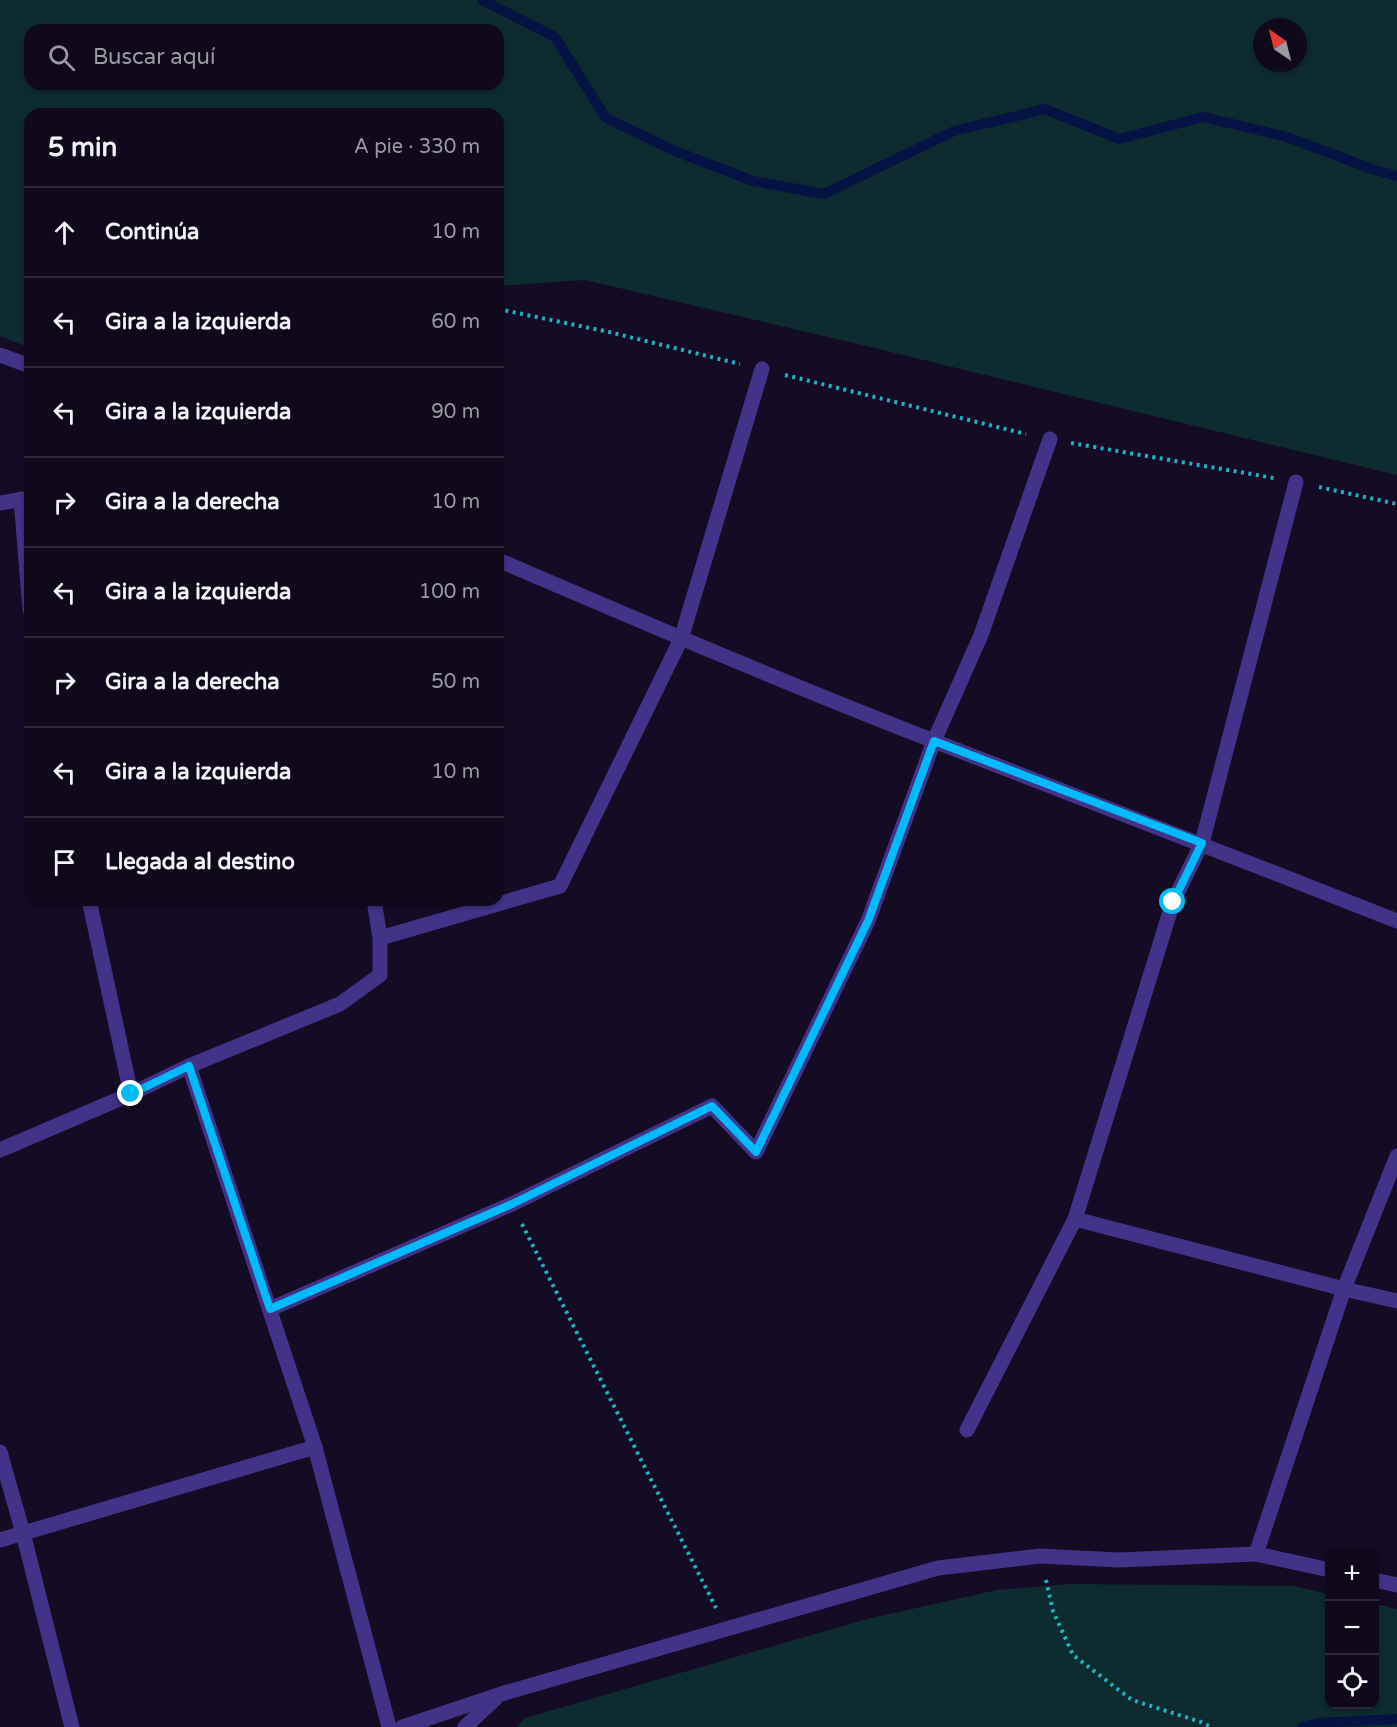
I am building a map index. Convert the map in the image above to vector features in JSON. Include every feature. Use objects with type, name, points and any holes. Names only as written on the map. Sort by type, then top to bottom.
[{"type":"street","points":[[0,355],[24,364]]},
{"type":"street","points":[[504,902],[560,886],[681,639],[762,369]]},
{"type":"street","points":[[270,1309],[512,1204],[712,1106],[756,1152],[868,921],[934,741],[981,635],[1050,439]]},
{"type":"street","points":[[967,1430],[1075,1218],[1173,902],[1202,843],[1296,482]]},
{"type":"street","points":[[0,503],[24,498]]},
{"type":"street","points":[[504,563],[681,639],[934,741],[1202,843],[1397,921]]},
{"type":"street","points":[[90,906],[131,1094]]},
{"type":"street","points":[[0,1150],[131,1094],[189,1066],[340,1004],[380,975],[380,938],[375,906]]},
{"type":"street","points":[[380,938],[491,906]]},
{"type":"street","points":[[189,1066],[315,1447],[388,1727]]},
{"type":"street","points":[[1256,1554],[1344,1289],[1397,1156]]},
{"type":"street","points":[[1075,1218],[1397,1301]]},
{"type":"street","points":[[0,1540],[315,1447]]},
{"type":"street","points":[[0,1452],[72,1727]]},
{"type":"street","points":[[402,1727],[501,1694],[938,1568],[1040,1556],[1119,1560],[1256,1554],[1325,1569]]},
{"type":"street","points":[[1379,1581],[1397,1585]]},
{"type":"street","points":[[465,1727],[501,1694]]},
{"type":"path","points":[[504,310],[609,332],[1050,439],[1296,482],[1397,504]]},
{"type":"path","points":[[512,1204],[727,1629]]},
{"type":"path","points":[[1040,1556],[1053,1611],[1073,1655],[1132,1700],[1211,1727]]},
{"type":"green space","points":[[0,0],[1397,0],[1397,475],[585,280],[504,286],[504,108],[24,108],[24,346],[0,336]]},
{"type":"green space","points":[[1069,1584],[1293,1586],[1325,1593],[1325,1709],[1379,1709],[1379,1605],[1397,1609],[1397,1727],[517,1727],[525,1718],[867,1619],[997,1590]]},
{"type":"waterway","points":[[482,0],[555,37],[606,118],[675,151],[753,181],[824,194],[954,131],[1045,109],[1119,139],[1203,117],[1287,137],[1397,176]]},
{"type":"waterway","points":[[1302,1727],[1318,1723],[1397,1719]]},
{"type":"route","points":[[131,1094],[189,1066],[270,1309],[512,1204],[712,1106],[756,1152],[868,921],[934,741],[1202,843],[1173,902]]}]
